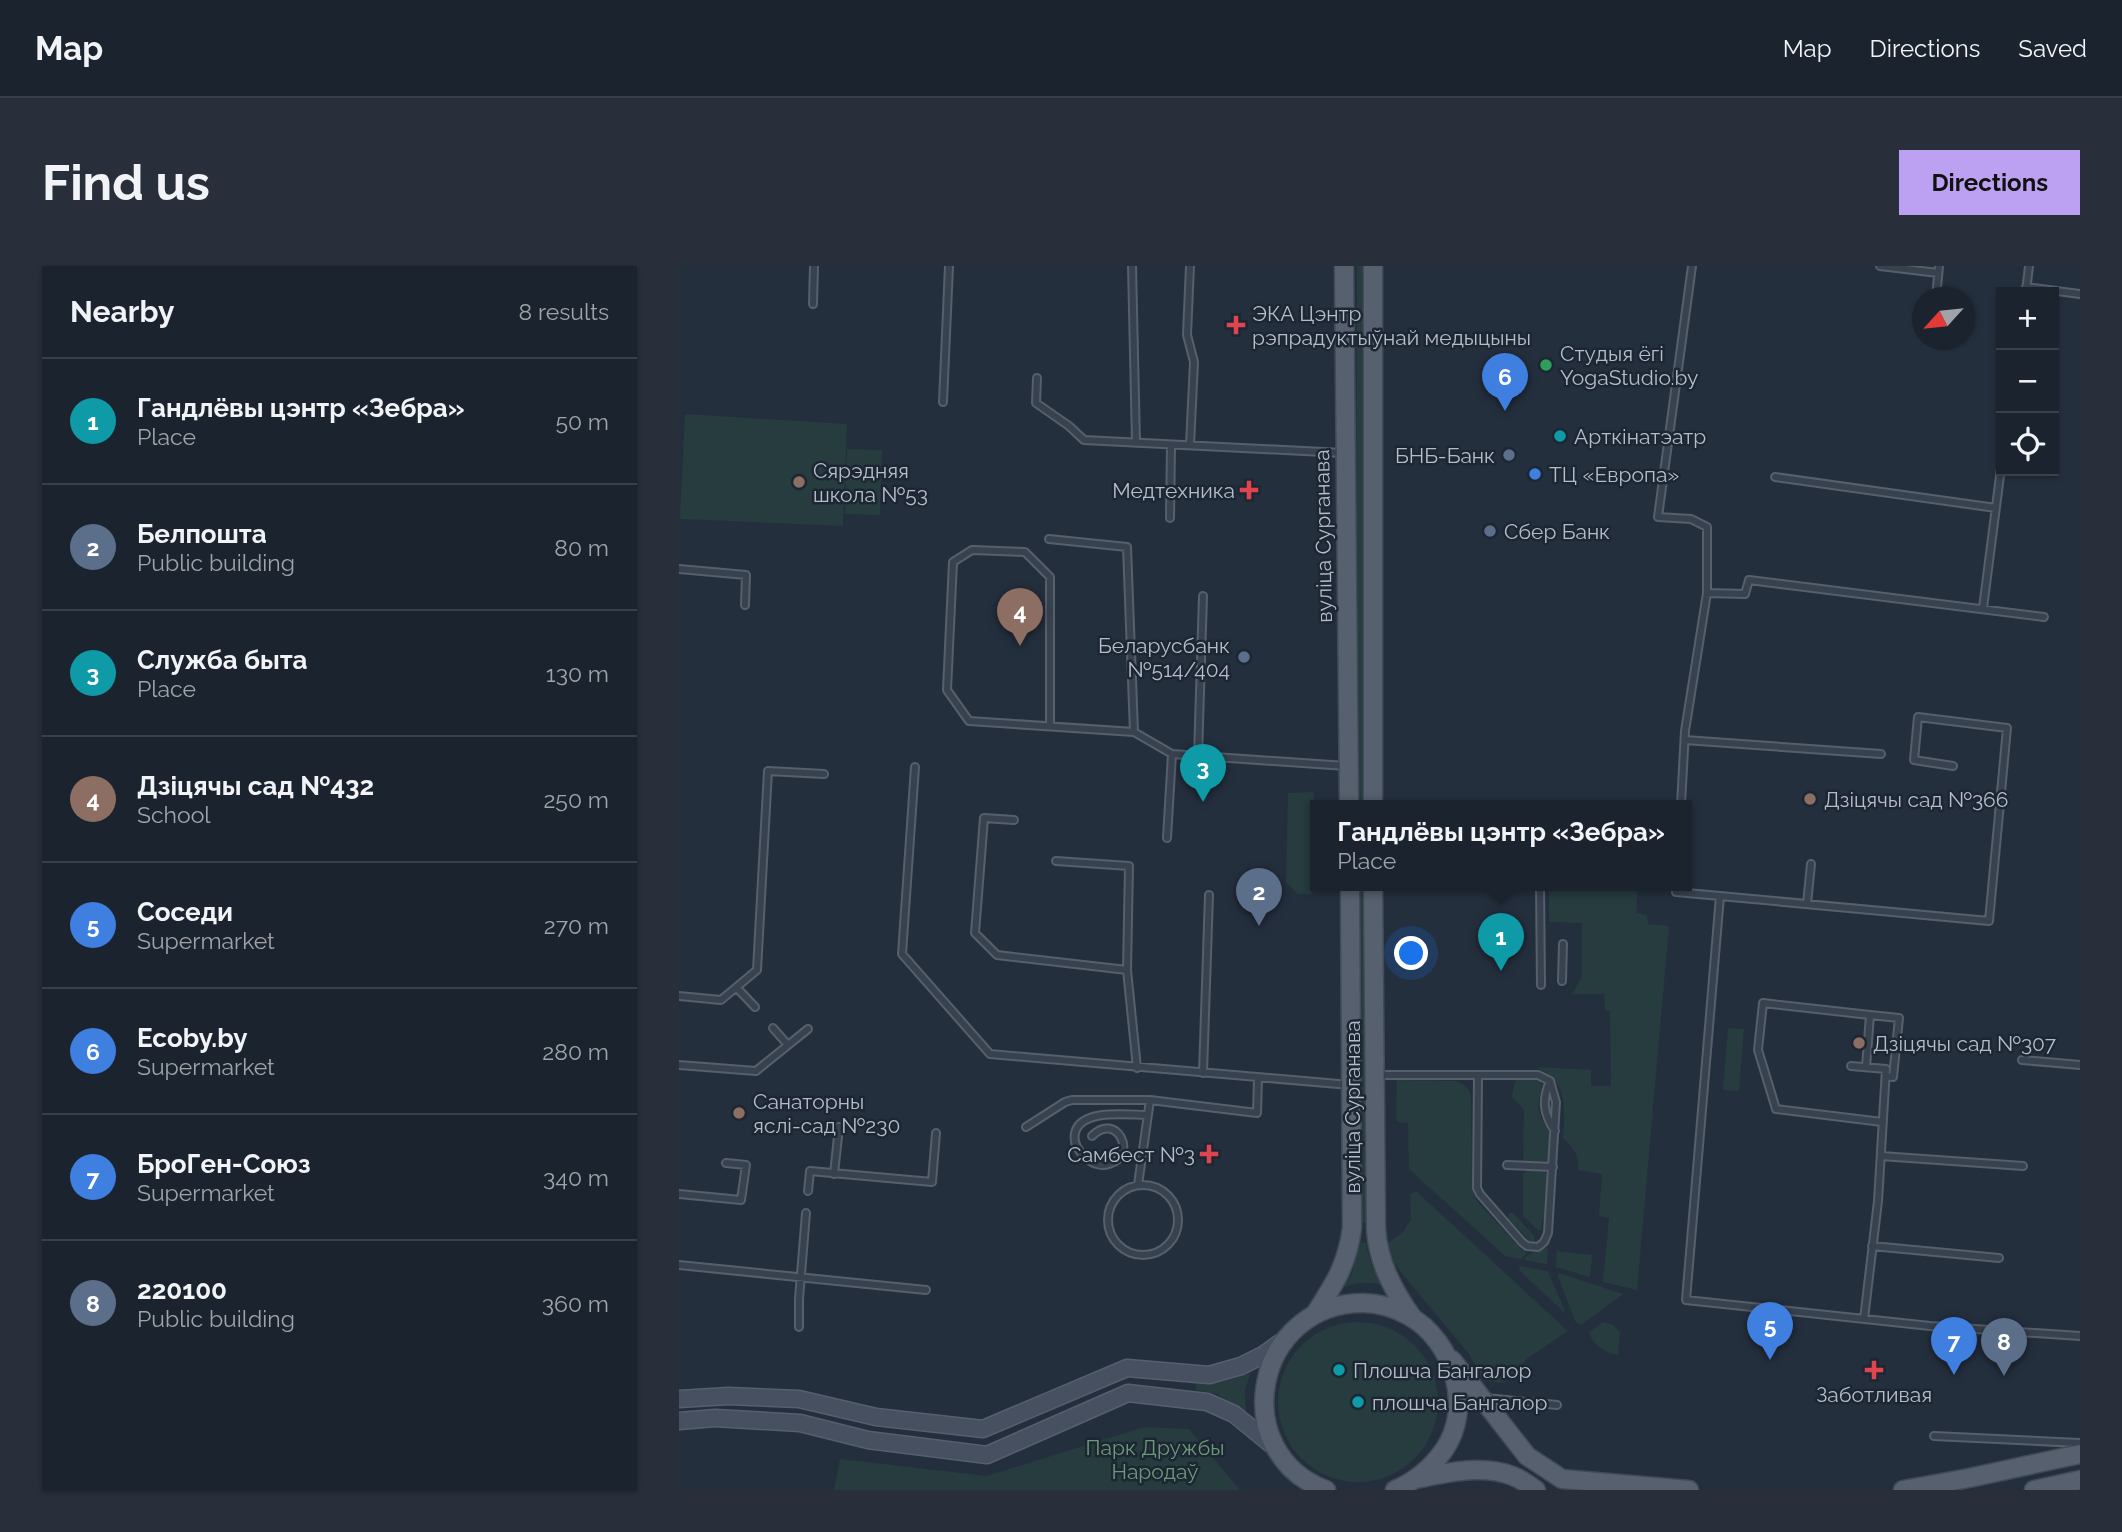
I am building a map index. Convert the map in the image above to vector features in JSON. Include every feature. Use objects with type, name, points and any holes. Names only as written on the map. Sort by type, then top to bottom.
[{"type":"main road","name":"вуліца Сурганава","points":[[1344,266],[1349,800]]},
{"type":"main road","points":[[1373,266],[1373,800]]},
{"type":"main road","name":"вуліца Сурганава","points":[[1315,1314],[1339,1277],[1349,1249],[1352,1220],[1350,891]]},
{"type":"main road","name":"вуліца Сурганава","points":[[1373,891],[1375,1229],[1377,1250],[1398,1298],[1413,1318]]},
{"type":"main road","points":[[679,1399],[728,1396],[799,1399],[876,1418],[983,1429],[1127,1367],[1209,1375],[1241,1366],[1263,1355],[1315,1314],[1347,1304],[1367,1303],[1387,1306],[1413,1318],[1437,1340],[1527,1456],[1562,1479],[1689,1490]]},
{"type":"main road","points":[[1278,1450],[1269,1432],[1264,1402],[1269,1370],[1284,1340]]},
{"type":"main road","points":[[1407,1486],[1444,1450],[1455,1421],[1455,1377],[1437,1340]]},
{"type":"main road","points":[[679,1420],[715,1418],[800,1423],[867,1440],[987,1455],[1128,1393],[1207,1402],[1234,1414],[1278,1450],[1309,1490]]},
{"type":"main road","points":[[1903,1490],[2080,1454]]},
{"type":"main road","points":[[1407,1486],[1466,1471],[1490,1471],[1514,1476],[1536,1490]]},
{"type":"main road","points":[[1299,1474],[1326,1490]]},
{"type":"main road","points":[[2034,1490],[2080,1480]]},
{"type":"lane","points":[[813,304],[814,266]]},
{"type":"lane","points":[[943,402],[949,266]]},
{"type":"lane","points":[[1132,266],[1136,443]]},
{"type":"lane","points":[[1190,266],[1187,335],[1194,362],[1190,446]]},
{"type":"lane","points":[[1681,800],[1685,740],[1707,593],[1707,527],[1691,519],[1658,516],[1692,266]]},
{"type":"lane","points":[[1880,266],[1939,270]]},
{"type":"lane","points":[[2026,287],[2029,266]]},
{"type":"lane","points":[[2059,292],[2080,294]]},
{"type":"lane","points":[[1037,378],[1036,404],[1069,426],[1084,440],[1345,453]]},
{"type":"lane","points":[[1170,518],[1171,444]]},
{"type":"lane","points":[[1983,608],[2000,476]]},
{"type":"lane","points":[[1775,477],[1996,508]]},
{"type":"lane","points":[[1049,539],[1127,547],[1134,732]]},
{"type":"lane","points":[[1050,726],[1050,577],[1025,552],[972,550],[953,562],[947,690],[968,721],[1134,732],[1172,754],[1348,766]]},
{"type":"lane","points":[[679,569],[746,575],[745,605]]},
{"type":"lane","points":[[1707,593],[1745,594],[1749,580],[2045,617]]},
{"type":"lane","points":[[1198,756],[1203,596]]},
{"type":"lane","points":[[1676,891],[1989,921],[2007,728],[1918,717],[1914,760],[1953,766]]},
{"type":"lane","points":[[1685,740],[1881,754]]},
{"type":"lane","points":[[1167,838],[1172,754]]},
{"type":"lane","points":[[915,767],[902,954],[990,1054],[1352,1085]]},
{"type":"lane","points":[[679,996],[721,1000],[757,970],[768,771],[824,774]]},
{"type":"lane","points":[[1014,820],[984,818],[975,933],[997,955],[1127,970]]},
{"type":"lane","points":[[1056,861],[1129,866],[1127,970],[1137,1068]]},
{"type":"lane","points":[[1807,904],[1811,864]]},
{"type":"lane","points":[[1540,891],[1541,985]]},
{"type":"lane","points":[[1203,1073],[1209,895]]},
{"type":"lane","points":[[1720,896],[1686,1300],[1864,1320],[2080,1336]]},
{"type":"lane","points":[[1562,981],[1563,944]]},
{"type":"lane","points":[[737,988],[755,1007]]},
{"type":"lane","points":[[1882,1122],[1776,1109],[1758,1050],[1763,1003],[1899,1018],[1893,1077],[1886,1076]]},
{"type":"lane","points":[[1866,1067],[1870,1015]]},
{"type":"lane","points":[[773,1028],[788,1045]]},
{"type":"lane","points":[[679,1065],[756,1071],[808,1029]]},
{"type":"lane","points":[[2022,1060],[2080,1065]]},
{"type":"lane","points":[[1851,1066],[1887,1069],[1878,1201],[1864,1320]]},
{"type":"lane","points":[[1375,1075],[1478,1075],[1538,1075],[1550,1081],[1556,1102],[1553,1167],[1547,1237],[1538,1247],[1527,1246],[1480,1195],[1477,1188],[1478,1075]]},
{"type":"lane","points":[[1026,1127],[1072,1100],[1150,1100],[1257,1113],[1258,1078]]},
{"type":"lane","points":[[1550,1081],[1544,1105],[1548,1121],[1555,1131]]},
{"type":"lane","points":[[1138,1185],[1150,1100]]},
{"type":"lane","points":[[1092,1136],[1103,1129],[1111,1129],[1123,1140],[1121,1156],[1112,1164],[1092,1163],[1082,1155],[1074,1136],[1078,1127],[1086,1119],[1100,1114],[1148,1115]]},
{"type":"lane","points":[[834,1174],[839,1126]]},
{"type":"lane","points":[[808,1191],[810,1171],[932,1182],[936,1133]]},
{"type":"lane","points":[[1881,1156],[2023,1166]]},
{"type":"lane","points":[[679,1194],[741,1200],[746,1165],[726,1163]]},
{"type":"lane","points":[[1507,1166],[1553,1167]]},
{"type":"lane","points":[[1138,1185],[1150,1185],[1161,1190],[1170,1198],[1178,1220],[1170,1243],[1161,1251],[1150,1255],[1139,1255],[1122,1248],[1112,1237],[1108,1226],[1111,1204],[1127,1188],[1138,1185]]},
{"type":"lane","points":[[799,1326],[806,1213]]},
{"type":"lane","points":[[1872,1246],[1999,1258]]},
{"type":"lane","points":[[679,1265],[926,1290]]},
{"type":"lane","points":[[1483,1397],[1557,1405]]},
{"type":"lane","points":[[1934,1436],[2080,1443]]},
{"type":"green space","points":[[1357,266],[1363,266],[1364,800],[1355,800]]},
{"type":"green space","points":[[685,414],[847,424],[843,526],[680,519]]},
{"type":"green space","points":[[847,449],[882,450],[880,515],[845,514]]},
{"type":"green space","points":[[1314,792],[1314,800],[1310,800],[1312,894],[1298,894],[1286,882],[1288,793]]},
{"type":"green space","points":[[1356,891],[1363,891],[1367,1223],[1359,1223]]},
{"type":"green space","points":[[1549,891],[1638,891],[1636,913],[1647,915],[1648,924],[1669,926],[1637,1290],[1603,1282],[1609,1218],[1599,1216],[1602,1174],[1578,1170],[1575,1152],[1563,1138],[1564,1106],[1559,1087],[1554,1079],[1535,1067],[1591,1070],[1591,1086],[1611,1086],[1610,1011],[1605,1010],[1604,994],[1572,994],[1582,977],[1582,923],[1549,922]]},
{"type":"green space","points":[[1728,1028],[1744,1029],[1739,1091],[1723,1090]]},
{"type":"green space","points":[[1522,1078],[1537,1079],[1542,1084],[1538,1107],[1550,1133],[1548,1160],[1545,1163],[1523,1161],[1524,1110],[1512,1097],[1515,1081]]},
{"type":"green space","points":[[1397,1080],[1454,1081],[1467,1088],[1471,1096],[1472,1190],[1476,1200],[1527,1253],[1521,1259],[1505,1256],[1409,1169],[1408,1123],[1396,1120]]},
{"type":"green space","points":[[1526,1171],[1544,1171],[1547,1174],[1545,1219],[1542,1220],[1539,1231],[1523,1216],[1523,1174]]},
{"type":"green space","points":[[1416,1191],[1568,1331],[1528,1358],[1504,1383],[1483,1381],[1469,1354],[1399,1270],[1384,1246],[1403,1232],[1411,1219],[1410,1194]]},
{"type":"green space","points":[[1509,1213],[1513,1213],[1535,1237],[1534,1241],[1530,1241],[1508,1218]]},
{"type":"green space","points":[[1360,1242],[1366,1243],[1373,1266],[1385,1286],[1364,1283],[1344,1287],[1352,1273]]},
{"type":"green space","points":[[1548,1247],[1547,1264],[1523,1260],[1530,1254]]},
{"type":"green space","points":[[1557,1251],[1592,1255],[1590,1277],[1556,1267]]},
{"type":"green space","points":[[1520,1266],[1548,1271],[1566,1314],[1519,1270]]},
{"type":"green space","points":[[1559,1273],[1623,1294],[1581,1325],[1575,1321],[1558,1277]]},
{"type":"green space","name":"плошча Бангалор","points":[[1358,1322],[1389,1328],[1415,1345],[1432,1371],[1438,1402],[1432,1433],[1415,1459],[1389,1476],[1358,1482],[1327,1476],[1301,1459],[1284,1433],[1278,1402],[1284,1371],[1301,1345],[1327,1328]]},
{"type":"green space","points":[[1603,1322],[1613,1325],[1620,1332],[1618,1355],[1600,1347],[1589,1332]]},
{"type":"green space","points":[[1251,1372],[1245,1390],[1246,1416],[1217,1394],[1196,1390],[1196,1383],[1224,1381]]},
{"type":"green space","name":"Парк Дружбы Народаў","points":[[1144,1427],[1189,1429],[1240,1490],[834,1490],[840,1459],[987,1476]]},
{"type":"place","name":"ЭКА Цэнтр рэпрадуктыўнай медыцыны","points":[[1236,325]]},
{"type":"place","name":"Студыя ёгі YogaStudio.by","points":[[1546,365]]},
{"type":"place","name":"Ecoby.by","points":[[1505,411]]},
{"type":"place","name":"Арткінатэатр","points":[[1560,436]]},
{"type":"place","name":"БНБ-Банк","points":[[1509,455]]},
{"type":"place","name":"ТЦ «Европа»","points":[[1535,474]]},
{"type":"place","name":"Сярэдняя школа №53","points":[[799,482]]},
{"type":"place","name":"Медтехника","points":[[1249,490]]},
{"type":"place","name":"Сбер Банк","points":[[1490,531]]},
{"type":"place","name":"Дзіцячы сад №432","points":[[1020,646]]},
{"type":"place","name":"Беларусбанк №514/404","points":[[1244,657]]},
{"type":"place","name":"Дзіцячы сад №366","points":[[1810,799]]},
{"type":"place","name":"Служба быта","points":[[1203,802]]},
{"type":"place","name":"Белпошта","points":[[1259,926]]},
{"type":"place","name":"Гандлёвы цэнтр «Зебра»","points":[[1501,971]]},
{"type":"place","name":"Дзіцячы сад №307","points":[[1859,1043]]},
{"type":"place","name":"Санаторны яслі-сад №230","points":[[739,1113]]},
{"type":"place","name":"Самбест №3","points":[[1209,1154]]},
{"type":"place","name":"Соседи","points":[[1770,1360]]},
{"type":"place","name":"Плошча Бангалор","points":[[1339,1370]]},
{"type":"place","name":"Заботливая","points":[[1874,1370]]},
{"type":"place","name":"БроГен-Союз","points":[[1954,1375]]},
{"type":"place","name":"220100","points":[[2004,1376]]},
{"type":"place","name":"плошча Бангалор","points":[[1358,1402]]}]
